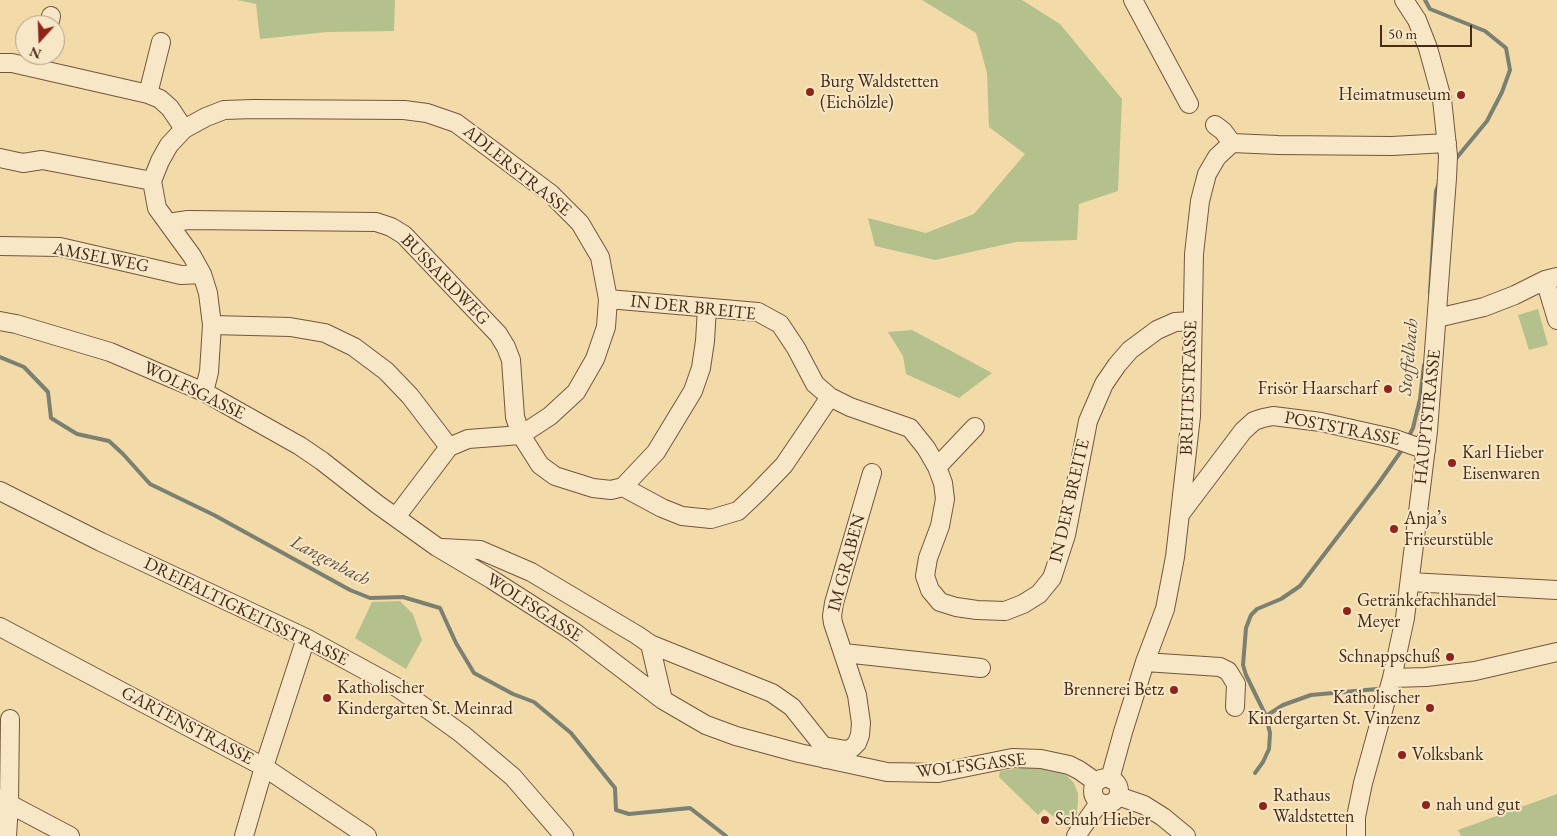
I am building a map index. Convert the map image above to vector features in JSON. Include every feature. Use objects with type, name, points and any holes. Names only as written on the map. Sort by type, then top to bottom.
[{"type":"street","points":[[1133,0],[1189,104]]},
{"type":"street","name":"HAUPTSTRASSE","points":[[1356,836],[1356,817],[1363,784],[1403,632],[1410,582],[1419,447],[1437,318],[1447,178],[1447,150],[1442,99],[1428,48],[1417,20],[1404,0]]},
{"type":"street","points":[[148,94],[161,42]]},
{"type":"street","points":[[0,63],[15,63]]},
{"type":"street","points":[[51,65],[160,99],[170,108],[184,129]]},
{"type":"street","name":"ADLERSTRASSE","points":[[152,181],[169,145],[184,129],[224,110],[253,108],[404,110],[427,113],[456,123],[551,194],[580,223],[600,257],[608,299],[606,327],[595,359],[576,392],[550,416],[521,434],[468,440],[449,447]]},
{"type":"street","points":[[1215,125],[1223,131],[1232,143],[1392,146],[1447,150]]},
{"type":"street","name":"BREITESTRASSE","points":[[1103,781],[1123,732],[1145,662],[1165,609],[1176,558],[1191,416],[1194,254],[1203,186],[1216,157],[1232,143]]},
{"type":"street","points":[[0,158],[23,163],[42,160],[152,181],[157,208],[192,256],[202,274],[208,293],[212,325],[210,372],[204,392]]},
{"type":"street","name":"BUSSARDWEG","points":[[168,223],[188,220],[376,222],[391,227],[404,235],[498,334],[511,360],[515,417],[521,434],[540,465],[555,476],[593,488],[611,490],[623,487]]},
{"type":"street","name":"AMSELWEG","points":[[0,246],[60,247],[180,275],[202,274]]},
{"type":"street","points":[[1437,318],[1484,308],[1551,279],[1557,320]]},
{"type":"street","name":"IN DER BREITE","points":[[608,299],[758,312],[780,324],[796,348],[815,384],[830,397],[850,407],[910,428],[926,448],[937,467],[943,483],[945,499],[940,526],[928,558],[926,576],[930,590],[940,602],[956,607],[977,610],[1005,611],[1023,604],[1039,594],[1052,578],[1066,535],[1088,421],[1104,384],[1130,350],[1157,330],[1175,322],[1192,320]]},
{"type":"street","points":[[707,308],[701,368],[693,392],[656,452],[623,487],[662,508],[682,516],[711,519],[738,511],[784,465],[830,397]]},
{"type":"street","name":"WOLFSGASSE","points":[[0,321],[110,352],[204,392],[314,456],[437,547],[574,632],[663,700],[706,726],[769,745],[824,752],[886,772],[938,773],[1012,758],[1041,759],[1069,765],[1103,781]]},
{"type":"street","points":[[212,325],[290,327],[325,333],[354,347],[386,371],[410,396],[449,447],[396,517]]},
{"type":"street","name":"POSTSTRASSE","points":[[1181,513],[1244,431],[1254,421],[1273,416],[1322,422],[1392,438],[1419,447]]},
{"type":"street","points":[[937,467],[975,427]]},
{"type":"street","name":"IM GRABEN","points":[[824,752],[852,748],[857,743],[860,735],[861,723],[857,695],[833,624],[833,609],[872,473]]},
{"type":"street","name":"DREIFALTIGKEITSSTRASSE","points":[[0,491],[164,572],[306,638],[398,688],[462,734],[514,777],[564,836]]},
{"type":"street","points":[[437,547],[480,550],[531,572],[650,644],[740,679],[782,699],[792,707],[824,752]]},
{"type":"street","points":[[1410,582],[1557,590]]},
{"type":"street","name":"GARTENSTRASSE","points":[[0,627],[264,767],[367,836]]},
{"type":"street","points":[[244,836],[264,767],[306,638]]},
{"type":"street","points":[[650,644],[663,700]]},
{"type":"street","points":[[1392,678],[1426,677],[1476,671],[1557,652]]},
{"type":"street","points":[[844,653],[981,668]]},
{"type":"street","points":[[1145,662],[1220,667],[1228,672],[1236,684],[1235,707]]},
{"type":"street","points":[[7,836],[5,802],[10,719]]},
{"type":"street","points":[[1103,781],[1118,788],[1118,796],[1112,803],[1099,803],[1094,797],[1094,785],[1103,781]]},
{"type":"street","points":[[1118,796],[1144,805],[1163,817],[1184,835]]},
{"type":"street","points":[[5,802],[70,836]]},
{"type":"street","points":[[1076,836],[1099,803]]},
{"type":"green space","points":[[237,0],[395,0],[394,31],[327,32],[260,39],[256,4]]},
{"type":"green space","points":[[922,0],[1022,0],[1060,24],[1122,99],[1118,191],[1079,204],[1077,240],[1016,242],[935,260],[875,246],[868,218],[926,233],[974,214],[1025,154],[989,127],[987,73],[976,33]]},
{"type":"green space","points":[[1538,309],[1548,345],[1529,350],[1518,315]]},
{"type":"green space","points":[[912,330],[992,373],[959,398],[906,374],[903,356],[888,332]]},
{"type":"green space","points":[[400,601],[413,614],[422,640],[406,669],[355,638],[372,602]]},
{"type":"green space","points":[[1028,767],[1048,768],[1066,775],[1074,783],[1078,794],[1078,801],[1076,824],[1073,832],[1044,809],[1038,815],[999,777],[1000,771]]},
{"type":"green space","points":[[1557,794],[1557,836],[1461,836],[1458,830]]},
{"type":"waterway","name":"Stoffelbach","points":[[1425,0],[1430,9],[1485,31],[1506,48],[1510,70],[1502,92],[1487,121],[1454,161]]},
{"type":"waterway","name":"Stoffelbach","points":[[1430,293],[1436,191],[1439,183]]},
{"type":"waterway","name":"Langenbach","points":[[0,357],[24,367],[48,392],[51,418],[77,434],[109,441],[150,484],[214,515],[350,590],[370,598],[403,597],[440,608],[456,643],[474,673],[513,694],[534,702],[571,733],[615,788],[616,810],[629,814],[690,808],[726,836]]},
{"type":"waterway","name":"Stoffelbach","points":[[1408,438],[1413,428],[1420,399],[1424,365]]},
{"type":"waterway","name":"Stoffelbach","points":[[1255,773],[1269,749],[1270,733],[1266,716],[1243,665],[1246,628],[1251,615],[1257,609],[1281,599],[1300,586],[1404,447]]},
{"type":"waterway","points":[[1266,716],[1283,705],[1311,695],[1377,689]]},
{"type":"place","name":"Burg Waldstetten (Eichölzle)","points":[[810,92]]},
{"type":"place","name":"Heimatmuseum","points":[[1461,95]]},
{"type":"place","name":"Frisör Haarscharf","points":[[1388,389]]},
{"type":"place","name":"Karl Hieber Eisenwaren","points":[[1452,463]]},
{"type":"place","name":"Anja’s Friseurstüble","points":[[1394,529]]},
{"type":"place","name":"Getränkefachhandel Meyer","points":[[1347,611]]},
{"type":"place","name":"Schnappschuß","points":[[1450,657]]},
{"type":"place","name":"Brennerei Betz","points":[[1174,690]]},
{"type":"place","name":"Katholischer Kindergarten St. Meinrad","points":[[327,698]]},
{"type":"place","name":"Katholischer Kindergarten St. Vinzenz","points":[[1430,708]]},
{"type":"place","name":"Volksbank","points":[[1402,755]]},
{"type":"place","name":"nah und gut","points":[[1426,805]]},
{"type":"place","name":"Rathaus Waldstetten","points":[[1263,806]]},
{"type":"place","name":"Schuh Hieber","points":[[1045,820]]}]
